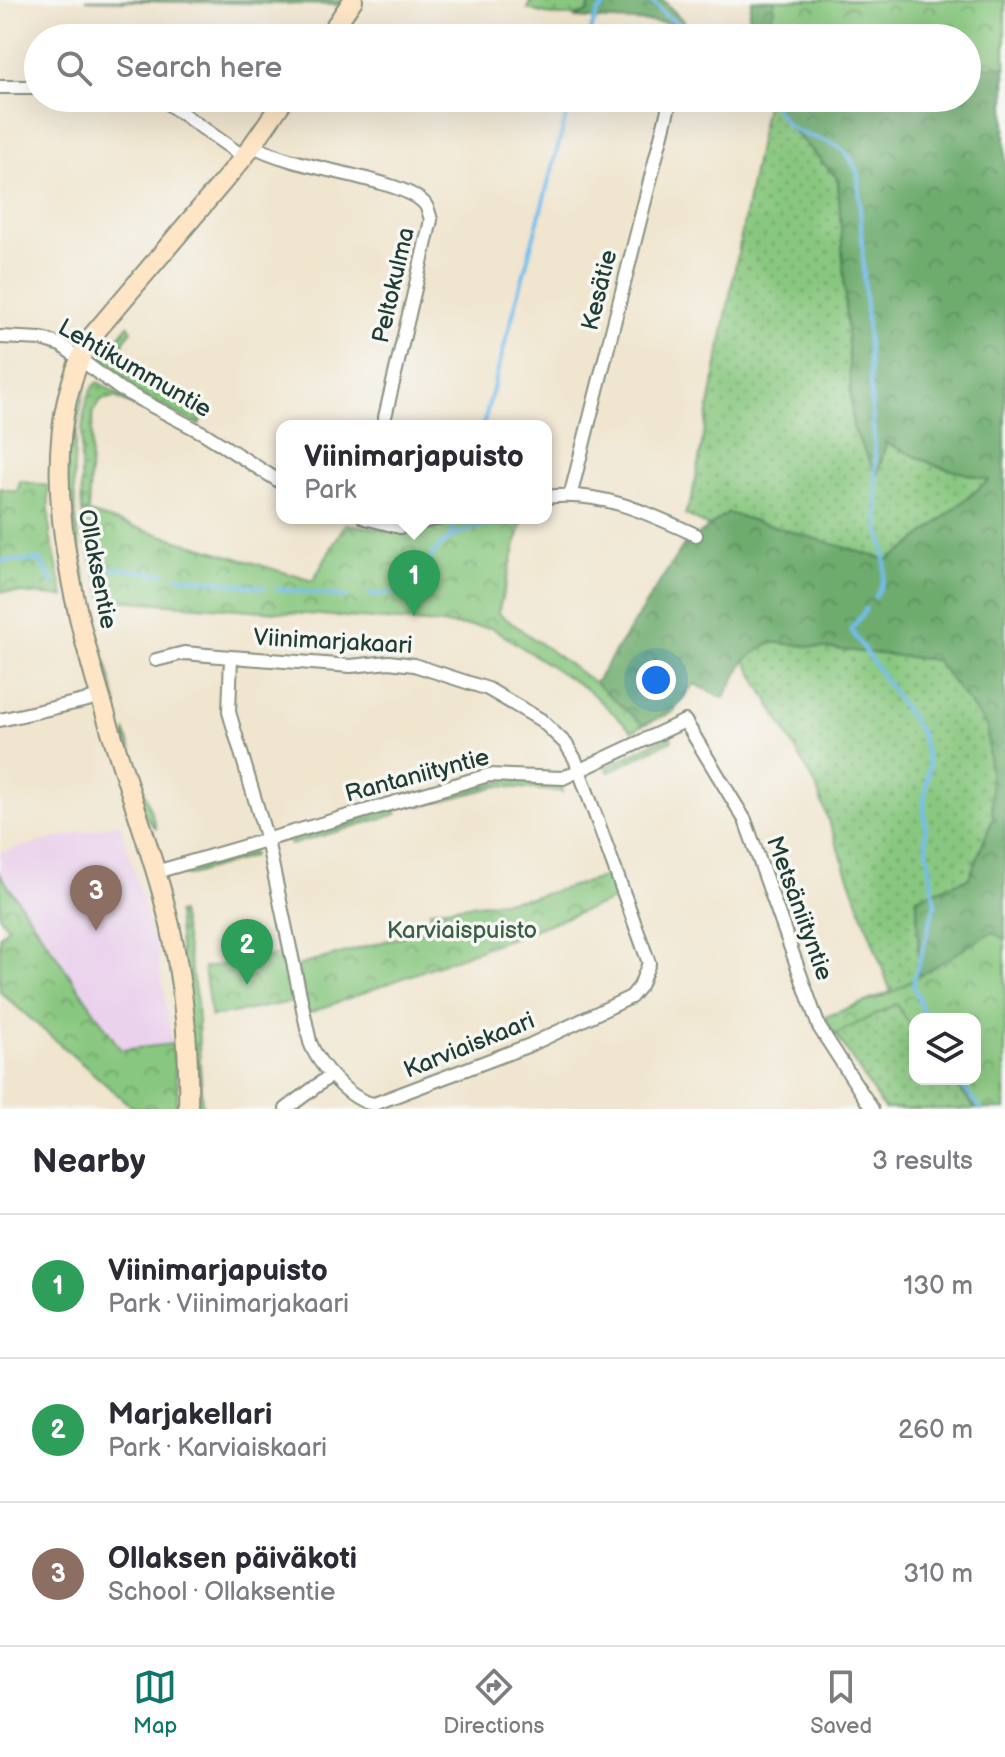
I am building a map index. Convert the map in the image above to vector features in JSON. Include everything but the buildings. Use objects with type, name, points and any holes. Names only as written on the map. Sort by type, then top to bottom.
[{"type":"street","points":[[337,24],[353,0]]},
{"type":"street","points":[[0,87],[24,87]]},
{"type":"street","name":"Peltokulma","points":[[183,112],[248,151],[406,191],[427,205],[431,220],[385,417]]},
{"type":"street","name":"Ollaksentie","points":[[188,1109],[183,997],[156,872],[101,697],[67,555],[61,503],[62,430],[79,358],[92,336],[248,151],[275,112]]},
{"type":"street","name":"Kesätie","points":[[571,493],[667,112]]},
{"type":"street","name":"Lehtikummuntie","points":[[0,337],[42,339],[61,345],[120,389],[205,434],[276,479]]},
{"type":"street","points":[[552,496],[571,493],[612,501],[696,535]]},
{"type":"street","points":[[388,524],[400,527],[413,524]]},
{"type":"street","points":[[156,660],[184,653],[231,657]]},
{"type":"street","name":"Viinimarjakaari","points":[[267,840],[229,712],[231,657],[351,666],[389,662],[440,671],[488,689],[541,720],[566,744],[581,772]]},
{"type":"street","points":[[0,720],[101,697]]},
{"type":"street","name":"Rantaniityntie","points":[[156,872],[489,775],[547,779],[581,772],[685,721]]},
{"type":"street","name":"Metsäniityntie","points":[[685,721],[745,820],[819,1027],[872,1109]]},
{"type":"street","name":"Karviaiskaari","points":[[267,840],[315,1058],[363,1101],[374,1104],[530,1045],[631,997],[640,986],[649,963],[581,772]]},
{"type":"street","points":[[286,1109],[331,1075]]},
{"type":"shaded area","points":[[120,823],[158,953],[172,1044],[122,1050],[0,874],[0,852]]},
{"type":"green space","points":[[85,0],[344,0],[340,5]]},
{"type":"green space","points":[[530,0],[590,0],[588,12],[566,16],[528,9]]},
{"type":"green space","points":[[590,0],[663,0],[685,23],[574,18],[588,12]]},
{"type":"green space","points":[[752,0],[1005,0],[1005,999],[920,995],[917,898],[969,878],[993,818],[987,727],[936,660],[771,642],[745,660],[724,698],[694,684],[673,712],[643,725],[595,683],[683,546],[728,513],[887,560],[906,549],[989,480],[937,466],[886,443],[877,476],[853,428],[838,179],[778,112],[981,112],[981,24],[748,24]]},
{"type":"green space","points":[[775,0],[1005,0],[1005,67],[981,66],[981,24],[771,24]]},
{"type":"green space","points":[[764,112],[779,112],[838,179],[853,428],[878,474],[886,443],[937,466],[990,479],[906,549],[887,560],[728,513],[709,527],[685,514],[692,497]]},
{"type":"green space","points":[[128,325],[132,330],[121,354],[127,371],[202,418],[199,425],[129,389],[98,366]]},
{"type":"green space","points":[[83,379],[88,379],[78,419],[74,459],[79,542],[115,703],[89,631],[72,542],[68,453],[73,413]]},
{"type":"green space","points":[[98,382],[143,410],[115,397],[101,400],[93,412],[88,513],[82,511],[81,442],[86,405]]},
{"type":"green space","points":[[20,481],[48,486],[50,535],[64,597],[0,591],[0,488],[17,492]]},
{"type":"green space","points":[[82,511],[313,581],[345,524],[396,531],[438,524],[521,524],[498,613],[595,683],[643,725],[633,731],[589,691],[492,628],[104,599],[86,542]]},
{"type":"green space","points":[[771,642],[936,660],[987,727],[993,818],[969,878],[917,898],[920,995],[896,1004],[909,1021],[909,1085],[957,1085],[975,1109],[884,1109],[825,1017],[891,992],[815,784],[745,660]]},
{"type":"green space","points":[[126,733],[156,828],[143,811],[133,784],[126,754]]},
{"type":"green space","points":[[670,735],[672,740],[609,772],[606,767]]},
{"type":"green space","points":[[507,780],[562,785],[563,792],[498,786],[422,806],[419,802]]},
{"type":"green space","points":[[398,808],[397,814],[290,845],[288,841]]},
{"type":"green space","points":[[253,852],[253,856],[187,876],[179,873]]},
{"type":"green space","points":[[0,874],[121,1050],[172,1044],[178,1089],[176,1109],[134,1109],[0,992],[0,936],[8,927],[0,917]]},
{"type":"green space","name":"Karviaispuisto","points":[[612,875],[619,898],[309,1013],[297,966],[432,928],[430,910],[533,897]]},
{"type":"green space","points":[[180,912],[197,1001],[202,1109],[194,1109],[177,913]]},
{"type":"green space","points":[[992,932],[1005,940],[1005,1109],[977,1109],[957,1085],[981,1085],[981,1013],[909,1013],[909,1022],[896,1004],[834,1035],[825,1017],[891,993]]},
{"type":"green space","points":[[281,954],[292,1002],[211,1017],[204,968]]},
{"type":"waterway","points":[[593,24],[598,12],[612,0]]},
{"type":"waterway","points":[[650,0],[679,24]]},
{"type":"waterway","points":[[485,420],[567,112]]},
{"type":"waterway","points":[[779,112],[788,125],[836,145],[845,152],[858,175],[879,526],[885,563],[883,580],[875,597]]},
{"type":"waterway","points":[[369,594],[405,590],[414,584],[439,547],[451,538],[486,524]]},
{"type":"waterway","points":[[451,538],[454,525]]},
{"type":"waterway","points":[[0,561],[40,560],[53,583]]},
{"type":"waterway","points":[[101,575],[111,568],[165,574]]},
{"type":"waterway","points":[[177,576],[265,588]]},
{"type":"waterway","points":[[277,589],[346,597]]},
{"type":"waterway","points":[[866,609],[851,630],[921,733],[929,766],[924,804],[935,904],[913,984],[924,1013]]},
{"type":"waterway","points":[[961,1085],[981,1109]]},
{"type":"place","name":"Viinimarjapuisto","points":[[414,616]]},
{"type":"place","name":"Ollaksen päiväkoti","points":[[96,931]]},
{"type":"place","name":"Marjakellari","points":[[247,985]]}]
